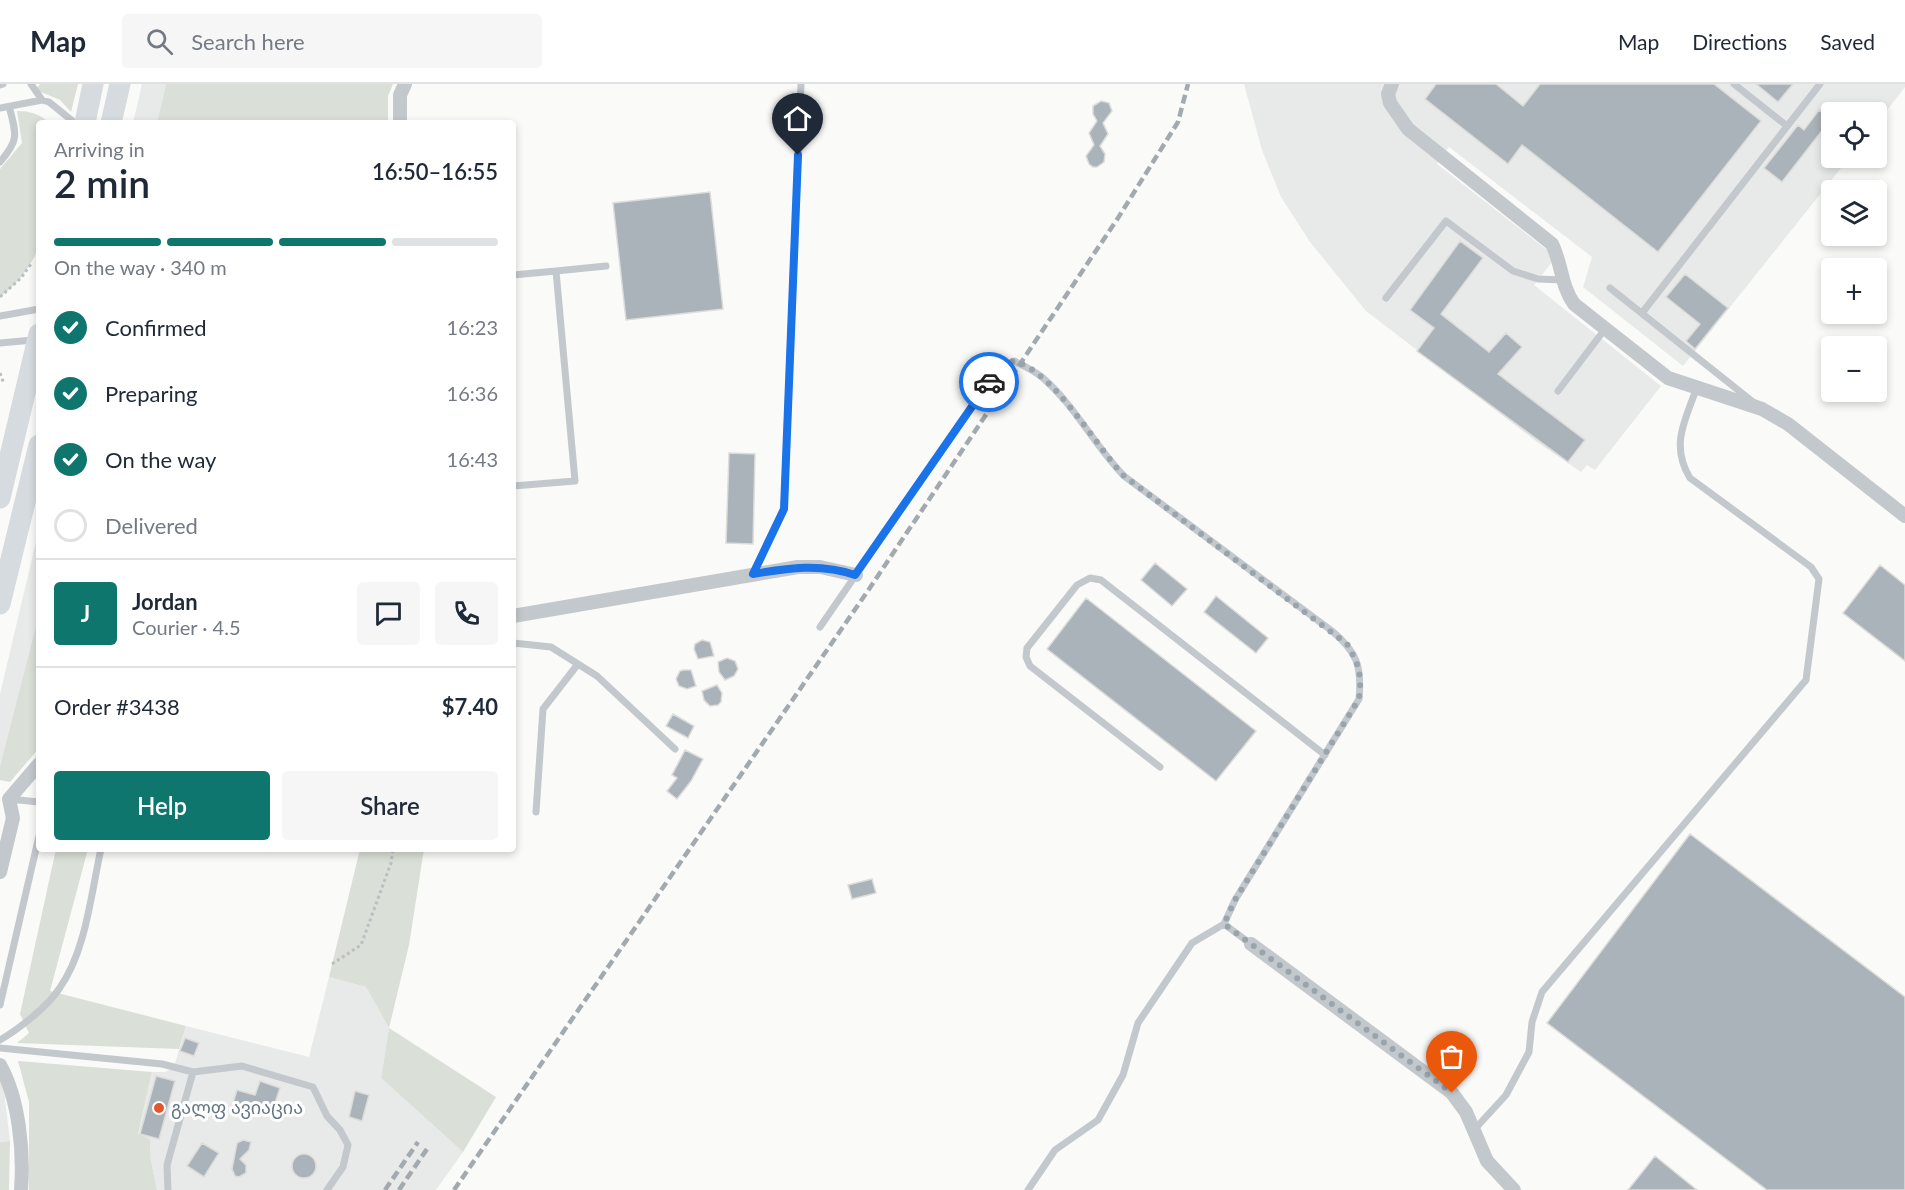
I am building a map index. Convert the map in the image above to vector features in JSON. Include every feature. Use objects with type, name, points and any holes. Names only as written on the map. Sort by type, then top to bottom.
[{"type":"main road","points":[[86,120],[93,84]]},
{"type":"main road","points":[[112,120],[120,84]]},
{"type":"main road","points":[[0,498],[36,349]]},
{"type":"main road","points":[[0,604],[36,457]]},
{"type":"street","points":[[400,120],[400,95],[405,84]]},
{"type":"street","points":[[1392,84],[1388,94],[1390,103],[1407,129],[1552,244],[1559,257],[1568,296],[1574,304],[1668,378],[1762,409],[1788,424],[1905,516]]},
{"type":"street","points":[[516,615],[798,567],[820,567],[855,575]]},
{"type":"street","points":[[0,872],[13,818],[5,797],[36,767]]},
{"type":"street","points":[[1251,944],[1452,1093],[1466,1112],[1487,1161],[1514,1190]]},
{"type":"street","points":[[0,1065],[10,1083],[23,1161],[21,1190]]},
{"type":"lane","points":[[31,84],[42,100]]},
{"type":"lane","points":[[753,574],[784,509],[801,84]]},
{"type":"lane","points":[[1734,84],[1787,126]]},
{"type":"lane","points":[[1642,313],[1820,84]]},
{"type":"lane","points":[[0,108],[42,100],[49,102],[71,120]]},
{"type":"lane","points":[[0,162],[15,141],[16,132],[9,110]]},
{"type":"lane","points":[[1386,298],[1446,221],[1513,271],[1538,279],[1563,280]]},
{"type":"lane","points":[[516,275],[606,266]]},
{"type":"lane","points":[[516,486],[575,481],[556,271]]},
{"type":"lane","points":[[1610,288],[1762,409]]},
{"type":"lane","points":[[0,316],[36,310]]},
{"type":"lane","points":[[1558,391],[1605,329]]},
{"type":"lane","points":[[0,343],[36,337]]},
{"type":"lane","points":[[820,627],[997,370],[1014,361],[1043,377],[1090,432],[1109,461],[1124,476],[1347,644],[1362,676],[1359,699],[1235,900],[1224,924],[1192,943],[1138,1023],[1123,1075],[1098,1119],[1055,1150],[1028,1190]]},
{"type":"lane","points":[[1473,1131],[1506,1095],[1529,1052],[1532,1022],[1542,992],[1806,680],[1819,579],[1811,567],[1690,478],[1682,465],[1679,440],[1697,387]]},
{"type":"lane","points":[[1160,767],[1030,666],[1026,657],[1027,648],[1077,585],[1090,578],[1101,580],[1325,755]]},
{"type":"lane","points":[[516,643],[551,647],[597,676],[675,749]]},
{"type":"lane","points":[[536,812],[543,709],[578,664]]},
{"type":"lane","points":[[5,797],[36,802]]},
{"type":"lane","points":[[0,1005],[36,849]]},
{"type":"lane","points":[[0,1040],[16,1030],[59,991],[76,957],[100,852]]},
{"type":"lane","points":[[1224,924],[1251,944]]},
{"type":"lane","points":[[0,1048],[162,1064],[193,1072],[242,1066],[313,1087],[327,1116],[340,1130],[348,1144],[344,1167],[327,1190]]},
{"type":"lane","points":[[168,1190],[167,1165],[193,1072]]},
{"type":"path","points":[[0,297],[21,278],[32,264]]},
{"type":"path","points":[[0,373],[4,384]]},
{"type":"path","points":[[332,964],[361,945],[392,863],[393,852]]},
{"type":"shaded area","points":[[40,84],[78,84],[71,112],[60,100],[36,90]]},
{"type":"shaded area","points":[[142,84],[166,84],[158,120],[134,120]]},
{"type":"shaded area","points":[[166,84],[393,84],[388,96],[388,120],[158,120]]},
{"type":"shaded area","points":[[1244,84],[1905,84],[1887,110],[1887,102],[1821,102],[1821,168],[1841,168],[1831,180],[1821,180],[1821,193],[1683,366],[1583,287],[1592,257],[1449,147],[1437,164],[1556,257],[1534,285],[1661,386],[1595,470],[1587,465],[1581,472],[1537,442],[1366,311],[1310,242],[1281,197],[1262,150]]},
{"type":"shaded area","points":[[17,111],[35,114],[46,120],[36,120],[36,253],[23,275],[0,297],[0,169],[22,143]]},
{"type":"shaded area","points":[[36,542],[36,626],[0,766],[0,694]]},
{"type":"shaded area","points":[[36,626],[36,752],[10,782],[0,780],[0,766]]},
{"type":"shaded area","points":[[55,852],[87,852],[50,991],[186,1026],[179,1049],[17,1043],[29,1033],[20,1014]]},
{"type":"shaded area","points":[[359,852],[424,852],[409,945],[389,1028],[366,987],[329,977]]},
{"type":"shaded area","points":[[329,977],[366,987],[389,1028],[381,1078],[463,1152],[436,1190],[157,1190],[150,1156],[150,1139],[138,1135],[152,1072],[165,1072],[174,1067],[186,1026],[309,1057]]},
{"type":"shaded area","points":[[389,1028],[496,1097],[463,1152],[381,1078]]},
{"type":"shaded area","points":[[18,1061],[152,1072],[138,1134],[150,1139],[150,1156],[157,1190],[29,1190],[29,1102]]},
{"type":"shaded area","points":[[0,1079],[4,1091],[10,1141],[0,1142]]},
{"type":"shaded area","points":[[10,1141],[9,1190],[0,1190],[0,1142]]},
{"type":"building","points":[[1436,84],[1496,84],[1523,106],[1540,84],[1714,84],[1761,121],[1658,252],[1522,145],[1508,164],[1425,99]]},
{"type":"building","points":[[1756,84],[1793,84],[1778,102]]},
{"type":"building","points":[[1101,101],[1109,103],[1112,111],[1103,123],[1108,134],[1100,146],[1105,154],[1104,162],[1093,167],[1086,156],[1094,145],[1089,133],[1097,121],[1093,114],[1093,106]]},
{"type":"building","points":[[1819,110],[1821,112],[1821,132],[1782,182],[1764,168],[1798,125],[1804,130]]},
{"type":"building","points":[[710,192],[723,309],[626,320],[613,203]]},
{"type":"building","points":[[1460,241],[1483,258],[1441,314],[1489,352],[1506,333],[1522,347],[1498,374],[1585,440],[1568,462],[1417,351],[1434,328],[1410,310]]},
{"type":"building","points":[[1685,274],[1728,308],[1695,349],[1686,341],[1700,324],[1666,297]]},
{"type":"building","points":[[729,453],[755,454],[753,544],[726,543]]},
{"type":"building","points":[[1155,563],[1187,589],[1172,606],[1141,580]]},
{"type":"building","points":[[1880,565],[1905,585],[1905,661],[1843,613]]},
{"type":"building","points":[[1216,596],[1268,638],[1256,653],[1204,612]]},
{"type":"building","points":[[1086,598],[1256,731],[1216,781],[1047,649]]},
{"type":"building","points":[[702,640],[710,642],[714,656],[698,659],[694,649],[695,644]]},
{"type":"building","points":[[727,658],[735,661],[738,669],[734,676],[725,680],[719,672],[718,662]]},
{"type":"building","points":[[691,670],[696,686],[687,689],[679,686],[676,679],[680,671]]},
{"type":"building","points":[[717,685],[722,693],[721,702],[710,706],[704,700],[702,691]]},
{"type":"building","points":[[673,714],[694,726],[688,738],[666,726]]},
{"type":"building","points":[[685,750],[703,759],[691,781],[677,799],[667,791],[677,778],[672,775]]},
{"type":"building","points":[[1690,834],[1905,997],[1905,1190],[1767,1190],[1547,1023]]},
{"type":"building","points":[[872,879],[876,893],[852,899],[848,885]]},
{"type":"building","points":[[185,1038],[199,1043],[194,1056],[180,1051]]},
{"type":"building","points":[[156,1076],[175,1081],[159,1139],[140,1134]]},
{"type":"building","points":[[260,1081],[280,1088],[271,1115],[233,1103],[237,1090],[255,1095]]},
{"type":"building","points":[[355,1091],[369,1095],[362,1121],[349,1117]]},
{"type":"building","points":[[243,1140],[251,1142],[249,1150],[240,1159],[246,1165],[246,1173],[239,1177],[235,1176],[232,1169],[237,1143]]},
{"type":"building","points":[[202,1143],[219,1153],[204,1177],[187,1166]]},
{"type":"building","points":[[304,1154],[312,1158],[316,1166],[312,1174],[304,1178],[296,1174],[292,1166],[296,1158]]},
{"type":"building","points":[[1655,1156],[1697,1190],[1628,1190]]},
{"type":"railway","points":[[454,1190],[865,595],[1118,218],[1178,122],[1188,84]]},
{"type":"railway","points":[[385,1190],[418,1142]]},
{"type":"railway","points":[[399,1190],[427,1149]]},
{"type":"way so far","points":[[989,382],[997,370],[1011,361],[1043,377],[1090,432],[1109,461],[1124,476],[1347,644],[1362,676],[1359,699],[1235,900],[1224,924],[1452,1093]]},
{"type":"place","name":"გალფ ავიაცია","points":[[159,1108]]},
{"type":"route","points":[[798,155],[784,509],[753,574],[798,567],[820,567],[855,575],[989,382]]}]
